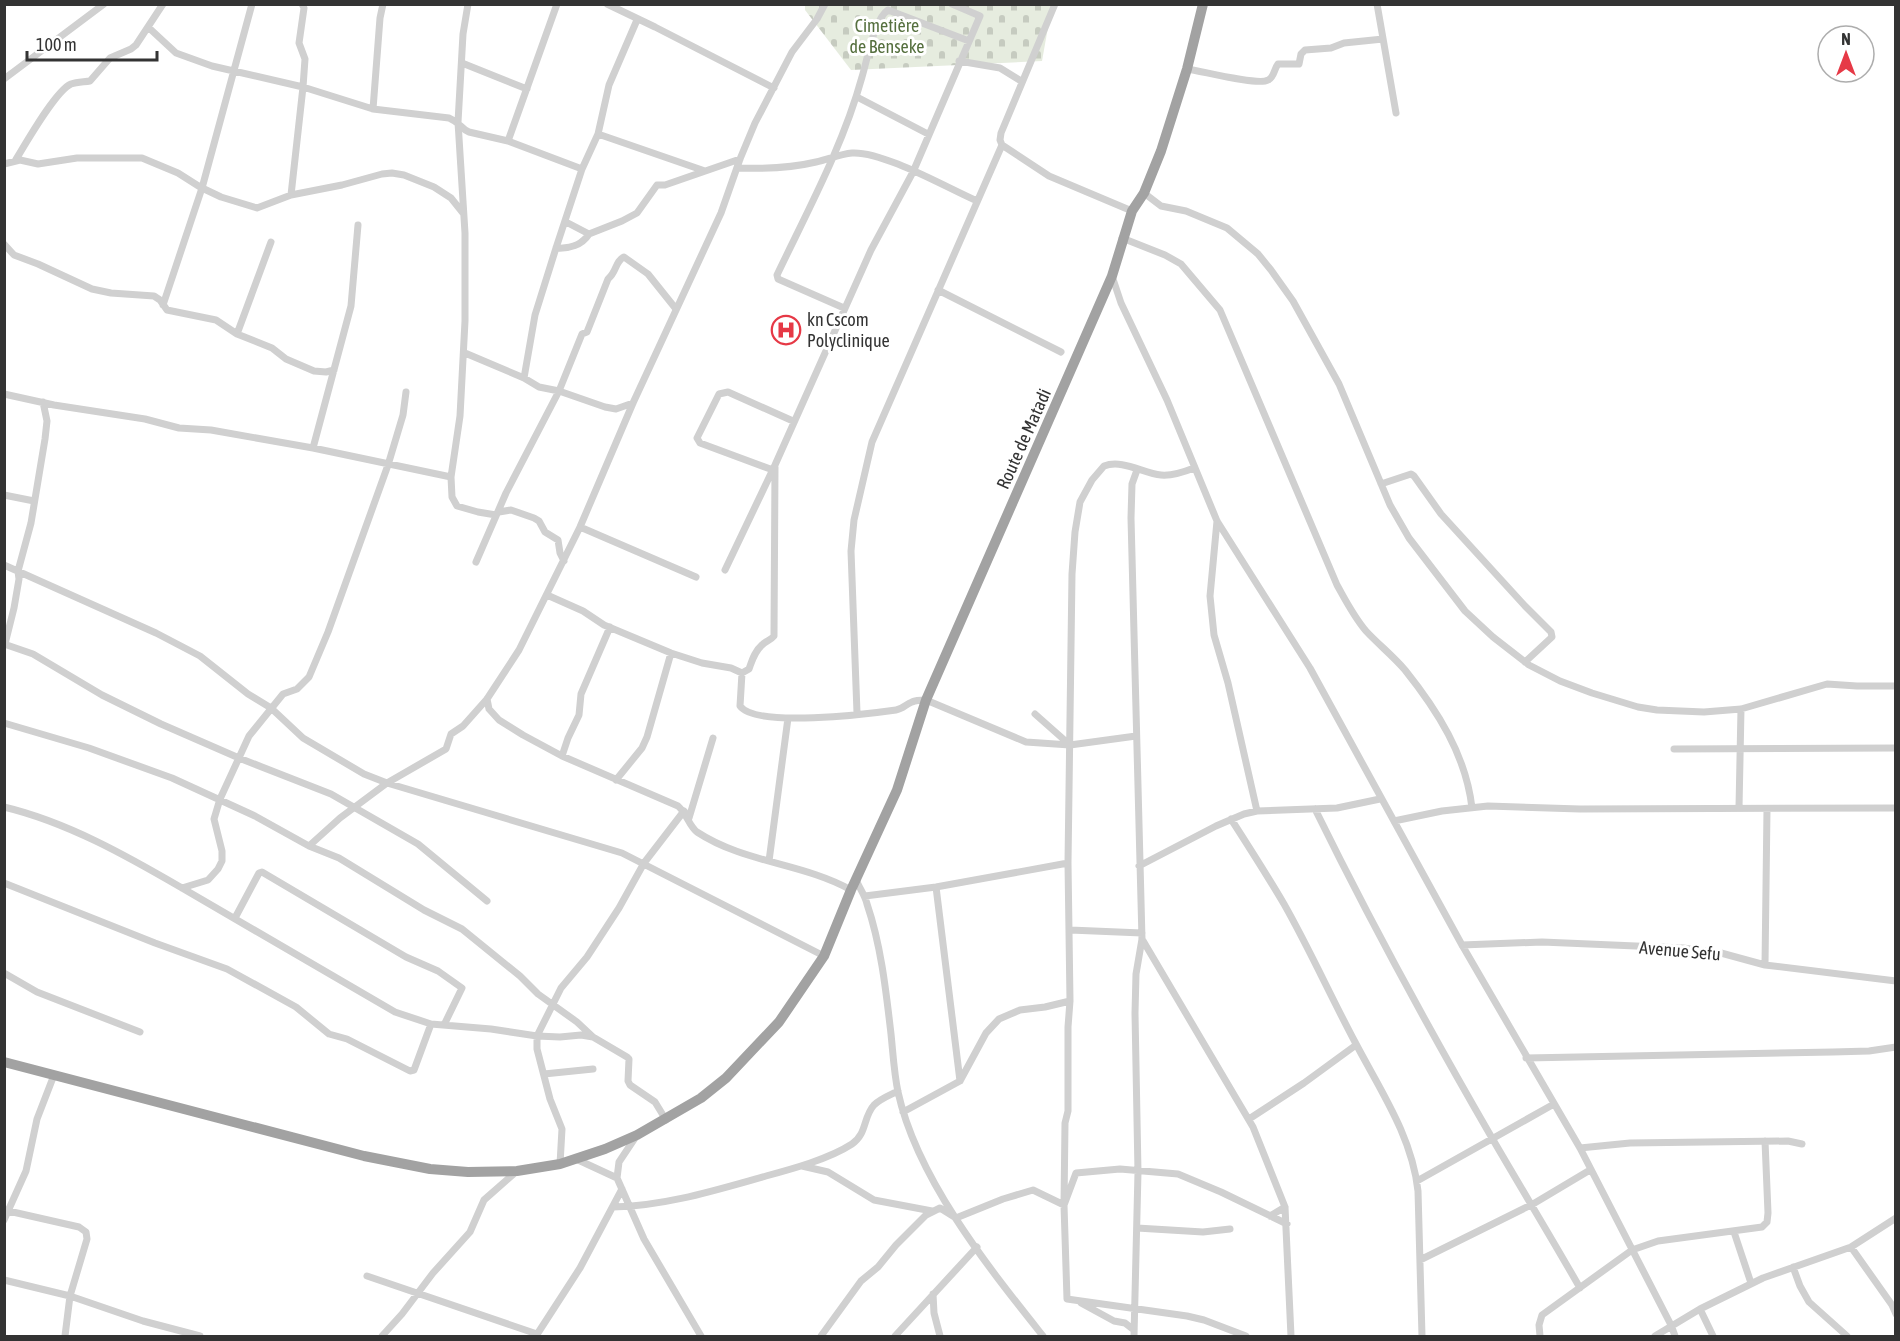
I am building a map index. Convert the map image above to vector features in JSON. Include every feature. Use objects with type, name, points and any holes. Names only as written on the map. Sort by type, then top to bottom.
[{"type":"highway","name":"Route de Matadi","points":[[4,1062],[364,1156],[429,1169],[468,1172],[517,1171],[576,1159],[637,1135],[666,1120],[701,1098],[726,1078],[779,1022],[824,956],[851,890],[897,790],[926,699],[1112,276],[1132,211],[1144,193],[1161,151],[1187,69],[1203,4]]},
{"type":"street","points":[[4,79],[104,4]]},
{"type":"street","points":[[15,161],[32,132],[62,91],[73,83],[90,81],[110,58],[131,49],[163,4]]},
{"type":"street","points":[[164,305],[202,188],[252,4]]},
{"type":"street","points":[[291,195],[303,87],[304,59],[299,43],[304,8],[302,4]]},
{"type":"street","points":[[373,109],[383,4]]},
{"type":"street","points":[[468,4],[463,34],[458,122],[464,216],[465,353],[460,416],[451,477],[452,497],[457,506],[478,512],[498,514],[507,510],[519,512],[537,520],[545,532],[558,540],[564,561]]},
{"type":"street","points":[[508,141],[557,4]]},
{"type":"street","points":[[607,4],[774,88]]},
{"type":"street","points":[[309,846],[340,818],[387,783],[446,749],[451,734],[463,726],[487,699],[519,650],[580,527],[633,403],[722,213],[755,123],[792,52],[817,19],[825,4]]},
{"type":"street","points":[[725,570],[774,467],[871,250],[913,172],[980,16],[952,4]]},
{"type":"street","points":[[1055,4],[1001,133],[1002,146],[1048,176],[1132,211]]},
{"type":"street","points":[[1377,4],[1396,113]]},
{"type":"street","points":[[844,308],[777,277],[833,157],[857,97],[872,42],[883,14],[888,10],[969,41]]},
{"type":"street","points":[[524,378],[535,315],[556,248],[582,169],[598,134],[609,85],[638,20]]},
{"type":"street","points":[[148,27],[176,54],[233,72],[303,87],[373,109],[448,118],[458,122],[464,130],[469,132],[508,141],[582,169]]},
{"type":"street","points":[[1187,69],[1248,81],[1265,81],[1272,78],[1278,64],[1299,64],[1301,54],[1305,50],[1383,39]]},
{"type":"street","points":[[959,61],[1000,68],[1022,81]]},
{"type":"street","points":[[462,63],[527,89]]},
{"type":"street","points":[[857,97],[928,134]]},
{"type":"street","points":[[598,134],[705,171]]},
{"type":"street","points":[[857,713],[852,551],[854,520],[872,441],[1002,146]]},
{"type":"street","points":[[556,248],[572,247],[585,240],[589,234],[637,213],[657,185],[666,185],[705,171],[739,164],[759,169],[818,162],[853,153],[867,155],[890,160],[977,201]]},
{"type":"street","points":[[4,164],[15,161],[38,164],[77,158],[142,158],[182,175],[202,188],[257,208],[291,195],[392,173],[404,175],[434,187],[451,198],[464,216]]},
{"type":"street","points":[[1144,193],[1161,206],[1197,215],[1227,228],[1258,254],[1271,270],[1293,301],[1335,376],[1381,484],[1409,538],[1465,611],[1525,662],[1560,681],[1638,707],[1682,712],[1741,709],[1827,684],[1857,687],[1896,686]]},
{"type":"street","points":[[566,222],[589,234]]},
{"type":"street","points":[[313,448],[351,306],[358,225]]},
{"type":"street","points":[[1122,238],[1181,264],[1220,310],[1337,585],[1356,618],[1403,668],[1443,724],[1455,745],[1465,773],[1472,808]]},
{"type":"street","points":[[237,334],[271,242]]},
{"type":"street","points":[[4,244],[14,255],[92,290],[154,296],[167,310],[216,320],[237,334],[264,344],[286,359],[314,371],[334,370]]},
{"type":"street","points":[[476,562],[506,494],[559,391],[582,334],[587,332],[608,279],[614,274],[622,257],[648,274],[676,309]]},
{"type":"street","points":[[1112,276],[1121,303],[1167,400],[1217,521],[1310,668],[1462,945],[1580,1148],[1676,1336]]},
{"type":"street","points":[[938,290],[1060,352]]},
{"type":"street","points":[[465,353],[524,378],[539,387],[612,408],[625,407],[633,403]]},
{"type":"street","points":[[183,888],[208,880],[222,861],[222,851],[214,819],[220,799],[249,736],[283,694],[297,689],[309,677],[328,633],[388,465],[403,415],[406,392]]},
{"type":"street","points":[[774,467],[700,443],[697,438],[719,394],[728,392],[794,421]]},
{"type":"street","points":[[4,394],[145,419],[178,428],[211,430],[313,448],[451,477]]},
{"type":"street","points":[[43,402],[47,420],[31,523],[18,571],[19,579],[14,608],[5,644],[33,654],[102,695],[161,724],[331,794],[356,807],[418,844],[487,901]]},
{"type":"street","points":[[1194,468],[1184,472],[1161,475],[1119,464],[1104,466],[1092,480],[1080,502],[1075,532],[1072,574],[1068,863],[1070,1001],[1068,1111],[1065,1123],[1066,1299],[1204,1320],[1246,1336]]},
{"type":"street","points":[[742,673],[749,669],[752,659],[761,646],[774,636],[774,467]]},
{"type":"street","points":[[1134,1333],[1138,1172],[1135,1012],[1136,974],[1142,936],[1131,498],[1132,484],[1137,470]]},
{"type":"street","points":[[1381,484],[1411,474],[1414,476],[1441,514],[1551,632],[1552,637],[1525,662]]},
{"type":"street","points":[[4,495],[34,501]]},
{"type":"street","points":[[1217,521],[1210,596],[1214,635],[1228,683],[1257,812]]},
{"type":"street","points":[[580,527],[696,577]]},
{"type":"street","points":[[4,566],[200,656],[248,694],[271,708],[303,738],[364,774],[387,783],[622,853],[824,956]]},
{"type":"street","points":[[547,595],[570,604],[599,623],[670,653],[702,663],[731,668],[742,673]]},
{"type":"street","points":[[562,756],[579,715],[581,694],[610,627]]},
{"type":"street","points":[[616,780],[642,748],[647,737],[670,653]]},
{"type":"street","points":[[742,673],[740,703],[742,710],[749,714],[788,718],[827,717],[895,710],[913,701],[926,699],[1016,740],[1026,742],[1070,745],[1136,736]]},
{"type":"street","points":[[487,699],[489,709],[499,720],[562,756],[678,806],[689,818],[694,830],[710,839],[768,861],[828,878],[851,890]]},
{"type":"street","points":[[1739,808],[1741,709]]},
{"type":"street","points":[[1035,714],[1070,745]]},
{"type":"street","points":[[768,861],[788,718]]},
{"type":"street","points":[[4,723],[124,759],[220,799],[309,846],[339,858],[424,910],[462,929],[520,976],[538,994],[593,1037],[629,1059],[628,1081],[630,1085],[655,1102],[666,1120]]},
{"type":"street","points":[[689,818],[713,738]]},
{"type":"street","points":[[1674,749],[1896,748]]},
{"type":"street","points":[[1139,866],[1231,819],[1257,812],[1337,808],[1380,799]]},
{"type":"street","points":[[4,807],[24,812],[105,846],[183,888],[395,1012],[430,1024],[537,1036],[593,1037]]},
{"type":"street","points":[[1394,821],[1442,811],[1472,808],[1896,808]]},
{"type":"street","points":[[1315,809],[1361,902],[1492,1138],[1533,1204],[1580,1288]]},
{"type":"street","points":[[1765,965],[1767,809]]},
{"type":"street","points":[[560,1164],[562,1129],[550,1099],[537,1049],[537,1036],[561,988],[597,942],[644,863],[684,811]]},
{"type":"street","points":[[1231,819],[1285,906],[1356,1045],[1387,1100],[1416,1169],[1422,1336]]},
{"type":"street","points":[[865,896],[936,887],[1068,863]]},
{"type":"street","points":[[235,918],[259,873],[262,872],[406,957],[438,971],[462,988],[444,1025]]},
{"type":"street","points":[[856,879],[865,896],[881,962],[898,1091],[903,1112],[926,1167],[956,1218],[1043,1336]]},
{"type":"street","points":[[4,883],[227,969],[296,1007],[329,1034],[346,1039],[411,1071],[418,1063],[430,1024]]},
{"type":"street","points":[[936,887],[960,1081]]},
{"type":"street","points":[[1070,930],[1142,936]]},
{"type":"street","points":[[1142,936],[1249,1119],[1285,1207],[1291,1336]]},
{"type":"street","name":"Avenue Sefu","points":[[1462,945],[1542,942],[1683,948],[1721,953],[1765,965],[1896,981]]},
{"type":"street","points":[[4,973],[37,992],[140,1032]]},
{"type":"street","points":[[903,1112],[960,1081],[986,1033],[999,1019],[1010,1012],[1070,1001]]},
{"type":"street","points":[[1249,1119],[1356,1045]]},
{"type":"street","points":[[1526,1058],[1833,1052],[1895,1047]]},
{"type":"street","points":[[544,1074],[593,1069]]},
{"type":"street","points":[[4,1220],[6,1210],[20,1188],[35,1127],[54,1075]]},
{"type":"street","points":[[613,1207],[630,1207],[669,1201],[800,1166],[859,1139],[874,1106],[898,1091]]},
{"type":"street","points":[[1417,1181],[1554,1104]]},
{"type":"street","points":[[637,1135],[619,1162],[617,1178],[644,1239],[701,1336]]},
{"type":"street","points":[[1540,1336],[1539,1325],[1542,1315],[1632,1250],[1658,1241],[1762,1227],[1767,1222],[1765,1141]]},
{"type":"street","points":[[1580,1148],[1630,1143],[1788,1141],[1802,1144]]},
{"type":"street","points":[[576,1159],[617,1178]]},
{"type":"street","points":[[800,1166],[818,1168],[828,1172],[874,1200],[932,1211]]},
{"type":"street","points":[[1065,1205],[1076,1173],[1120,1169],[1178,1174],[1287,1224]]},
{"type":"street","points":[[1420,1260],[1533,1204],[1590,1170]]},
{"type":"street","points":[[382,1336],[470,1232],[484,1200],[517,1171]]},
{"type":"street","points":[[367,1276],[537,1335],[580,1268],[622,1189]]},
{"type":"street","points":[[956,1218],[1003,1199],[1033,1191],[1065,1205]]},
{"type":"street","points":[[1270,1216],[1285,1207]]},
{"type":"street","points":[[821,1336],[853,1290],[878,1267],[912,1227],[932,1211],[940,1208],[956,1218]]},
{"type":"street","points":[[6,1210],[85,1230],[87,1239],[70,1296],[65,1336]]},
{"type":"street","points":[[1655,1336],[1671,1324],[1752,1283],[1851,1246],[1896,1218]]},
{"type":"street","points":[[1137,1228],[1203,1232],[1230,1229]]},
{"type":"street","points":[[1734,1232],[1752,1283]]},
{"type":"street","points":[[1851,1246],[1896,1314]]},
{"type":"street","points":[[895,1336],[977,1247]]},
{"type":"street","points":[[1793,1267],[1809,1302],[1847,1336]]},
{"type":"street","points":[[4,1280],[70,1296],[143,1321],[200,1336]]},
{"type":"street","points":[[933,1294],[934,1313],[940,1336]]},
{"type":"street","points":[[1075,1301],[1114,1321],[1125,1323],[1134,1333]]},
{"type":"street","points":[[1700,1309],[1713,1336]]},
{"type":"green space","name":"Cimetière de Benseke","points":[[805,4],[1052,5],[1042,61],[851,70],[805,10]]},
{"type":"place","name":"kn Cscom Polyclinique","points":[[786,330]]}]
